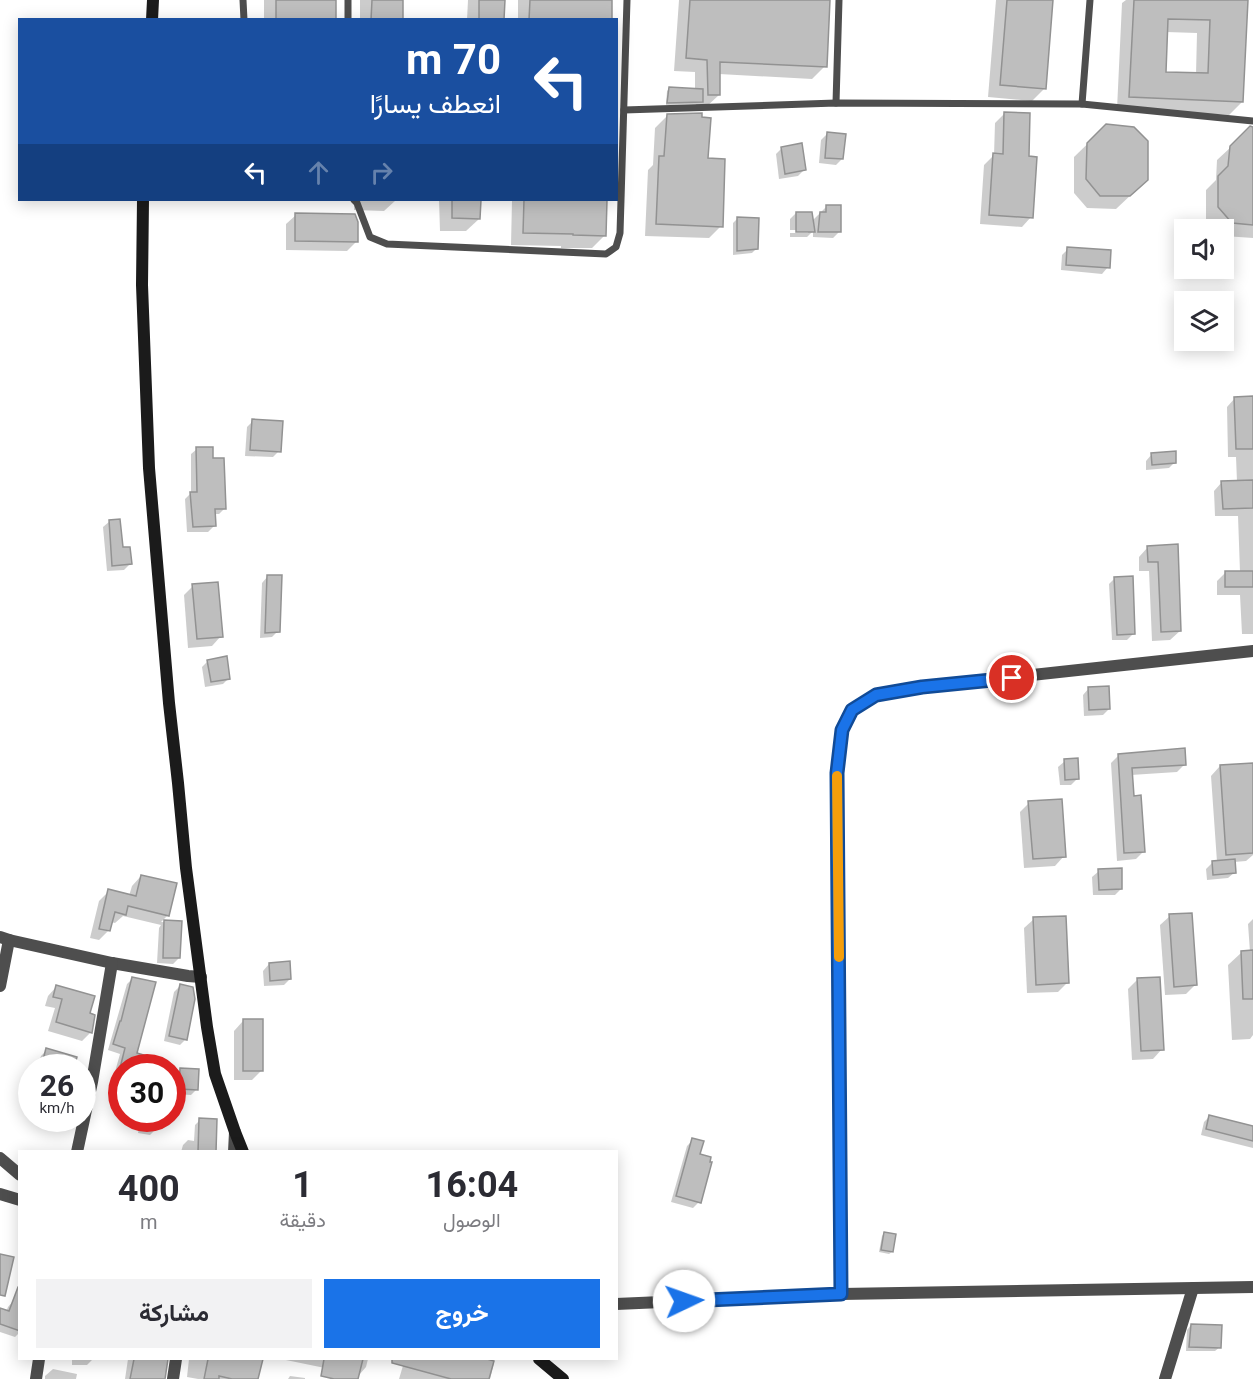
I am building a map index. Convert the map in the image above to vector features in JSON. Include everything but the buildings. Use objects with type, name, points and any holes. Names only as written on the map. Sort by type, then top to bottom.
[{"type":"street","points":[[152,18],[153,0]]},
{"type":"street","points":[[143,201],[142,285],[148,468],[186,868],[215,1074],[242,1150]]},
{"type":"street","points":[[841,1294],[837,773],[842,730],[852,710],[876,695],[922,687],[1253,651]]},
{"type":"street","points":[[0,986],[4,939],[112,963],[201,977]]},
{"type":"street","points":[[77,1150],[92,1082],[112,963]]},
{"type":"street","points":[[234,1150],[235,1132]]},
{"type":"street","points":[[0,1158],[18,1173]]},
{"type":"street","points":[[0,1194],[18,1199]]},
{"type":"street","points":[[618,1304],[841,1294],[1253,1287]]},
{"type":"street","points":[[1165,1379],[1193,1288]]},
{"type":"street","points":[[36,1379],[39,1360]]},
{"type":"street","points":[[173,1379],[176,1360]]},
{"type":"street","points":[[540,1360],[563,1379]]},
{"type":"lane","points":[[243,0],[244,18]]},
{"type":"lane","points":[[348,0],[348,18]]},
{"type":"lane","points":[[355,201],[370,237],[387,244],[606,254],[616,247],[620,233],[627,0]]},
{"type":"lane","points":[[836,103],[839,0]]},
{"type":"lane","points":[[1082,104],[1090,0]]},
{"type":"lane","points":[[624,110],[836,103],[1082,104],[1253,121]]},
{"type":"slow traffic","points":[[837,776],[839,957]]},
{"type":"route","points":[[684,1301],[841,1294],[837,773],[842,730],[852,710],[876,695],[922,687],[1012,678]]}]
